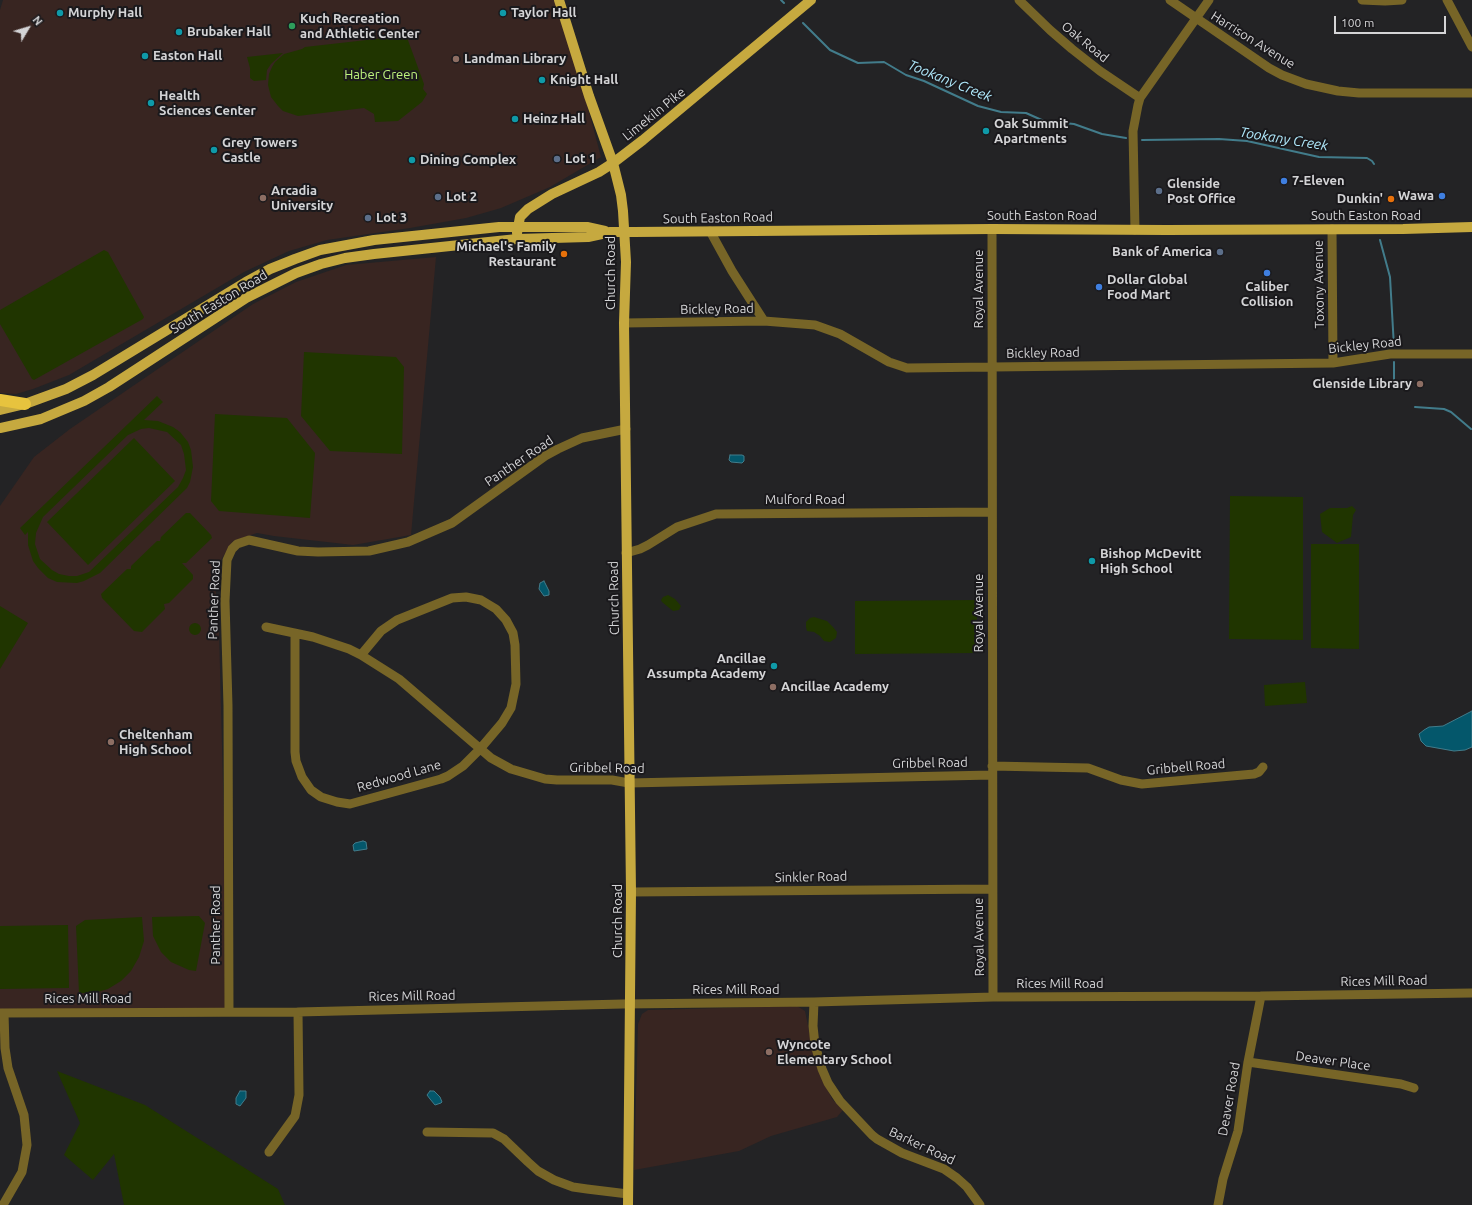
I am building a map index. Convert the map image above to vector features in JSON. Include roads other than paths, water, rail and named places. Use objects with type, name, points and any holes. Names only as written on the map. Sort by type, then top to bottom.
[{"type":"highway","points":[[0,400],[25,404]]},
{"type":"main road","name":"Church Road","points":[[559,0],[621,195],[626,262],[624,323],[631,892],[628,1205]]},
{"type":"main road","name":"Limekiln Pike","points":[[517,239],[520,217],[535,203],[599,172],[612,163],[643,140],[811,0]]},
{"type":"main road","name":"South Easton Road","points":[[0,410],[25,404],[66,389],[93,375],[270,269],[320,250],[351,243],[374,240],[499,227],[587,227],[611,232],[634,232],[992,228],[1135,230],[1472,227]]},
{"type":"main road","name":"South Easton Road","points":[[0,428],[40,419],[84,401],[109,387],[258,291],[296,273],[345,258],[517,239],[588,237],[611,232]]},
{"type":"main road","points":[[228,293],[235,305]]},
{"type":"street","name":"Oak Road","points":[[1019,0],[1050,30],[1076,52],[1100,71],[1140,98]]},
{"type":"street","name":"Harrison Avenue","points":[[1170,0],[1269,68],[1282,75],[1306,84],[1332,90],[1359,93],[1472,93]]},
{"type":"street","points":[[1135,230],[1133,131],[1135,114],[1140,98],[1209,0]]},
{"type":"street","points":[[1362,0],[1402,0]]},
{"type":"street","points":[[1447,0],[1472,47]]},
{"type":"street","name":"Royal Avenue","points":[[992,228],[993,997]]},
{"type":"street","name":"Toxony Avenue","points":[[1332,229],[1333,362]]},
{"type":"street","points":[[710,231],[732,271],[764,321]]},
{"type":"street","name":"Bickley Road","points":[[624,323],[764,321],[798,323],[822,327],[840,334],[883,359],[907,368],[1333,362],[1390,354],[1472,354]]},
{"type":"street","name":"Panther Road","points":[[229,1011],[228,706],[225,601],[227,560],[232,549],[243,541],[249,540],[298,551],[369,551],[387,548],[413,540],[452,523],[545,456],[570,443],[594,435],[626,429]]},
{"type":"street","name":"Mulford Road","points":[[626,553],[648,545],[677,527],[716,514],[992,512]]},
{"type":"street","name":"Redwood Lane","points":[[295,633],[296,761],[306,783],[316,794],[337,802],[350,804],[441,779],[463,766],[480,749],[502,723],[511,708],[515,692],[514,637],[506,620],[496,609],[486,602],[473,598],[446,600],[393,622],[381,631],[361,655]]},
{"type":"street","name":"Gribbel Road","points":[[266,627],[320,639],[361,655],[399,679],[491,758],[511,769],[533,776],[557,780],[612,780],[629,783],[992,771]]},
{"type":"street","name":"Gribbell Road","points":[[992,771],[1088,768],[1121,780],[1142,784],[1254,774],[1263,767]]},
{"type":"street","name":"Sinkler Road","points":[[631,892],[992,889]]},
{"type":"street","name":"Rices Mill Road","points":[[2,1013],[229,1011],[298,1012],[993,997],[1261,996],[1472,993]]},
{"type":"street","name":"Deaver Road","points":[[1218,1205],[1223,1178],[1238,1131],[1248,1062],[1261,996]]},
{"type":"street","name":"Barker Road","points":[[814,1002],[813,1026],[815,1045],[828,1083],[840,1101],[872,1135],[902,1153],[944,1169],[967,1187],[980,1205]]},
{"type":"street","points":[[269,1152],[295,1116],[299,1095],[298,1012]]},
{"type":"street","points":[[2,1013],[4,1048],[8,1068],[24,1115],[27,1145],[22,1172],[3,1205]]},
{"type":"street","name":"Deaver Place","points":[[1248,1062],[1401,1084],[1414,1088]]},
{"type":"street","points":[[427,1132],[493,1133],[504,1139],[538,1171],[554,1180],[587,1190],[628,1194]]},
{"type":"water","points":[[730,455],[742,455],[744,456],[744,461],[742,463],[731,462],[729,460]]},
{"type":"water","points":[[544,581],[549,591],[549,595],[544,596],[539,589],[540,583]]},
{"type":"water","points":[[1472,711],[1472,747],[1465,750],[1454,751],[1426,746],[1421,741],[1419,734],[1429,727],[1443,726]]},
{"type":"water","points":[[363,841],[366,842],[367,849],[354,851],[353,845]]},
{"type":"water","points":[[240,1091],[246,1091],[246,1098],[240,1106],[236,1104],[236,1098]]},
{"type":"water","points":[[430,1091],[434,1091],[440,1097],[441,1103],[435,1105],[427,1095]]},
{"type":"waterway","name":"Tookany Creek","points":[[781,0],[784,3]]},
{"type":"waterway","name":"Tookany Creek","points":[[803,23],[830,50],[858,63],[884,62],[906,75],[924,81],[978,106],[1001,112],[1026,113],[1044,121],[1074,124],[1102,134],[1126,138]]},
{"type":"waterway","name":"Tookany Creek","points":[[1142,140],[1219,139],[1247,141],[1319,157],[1367,158],[1374,164]]},
{"type":"waterway","name":"Tookany Creek","points":[[1380,240],[1390,277],[1394,347]]},
{"type":"waterway","name":"Tookany Creek","points":[[1394,362],[1394,384]]},
{"type":"waterway","name":"Tookany Creek","points":[[1415,407],[1444,409],[1451,412],[1471,429]]},
{"type":"place","name":"Murphy Hall","points":[[60,13]]},
{"type":"place","name":"Taylor Hall","points":[[503,13]]},
{"type":"place","name":"Kuch Recreation and Athletic Center","points":[[292,26]]},
{"type":"place","name":"Brubaker Hall","points":[[179,32]]},
{"type":"place","name":"Easton Hall","points":[[145,56]]},
{"type":"place","name":"Landman Library","points":[[456,59]]},
{"type":"place","name":"Knight Hall","points":[[542,80]]},
{"type":"place","name":"Health Sciences Center","points":[[151,103]]},
{"type":"place","name":"Heinz Hall","points":[[515,119]]},
{"type":"place","name":"Oak Summit Apartments","points":[[986,131]]},
{"type":"place","name":"Grey Towers Castle","points":[[214,150]]},
{"type":"place","name":"Lot 1","points":[[557,159]]},
{"type":"place","name":"Dining Complex","points":[[412,160]]},
{"type":"place","name":"7-Eleven","points":[[1284,181]]},
{"type":"place","name":"Glenside Post Office","points":[[1159,191]]},
{"type":"place","name":"Wawa","points":[[1442,196]]},
{"type":"place","name":"Lot 2","points":[[438,197]]},
{"type":"place","name":"Arcadia University","points":[[263,198]]},
{"type":"place","name":"Dunkin'","points":[[1391,199]]},
{"type":"place","name":"Lot 3","points":[[368,218]]},
{"type":"place","name":"Bank of America","points":[[1220,252]]},
{"type":"place","name":"Michael's Family Restaurant","points":[[564,254]]},
{"type":"place","name":"Caliber Collision","points":[[1267,273]]},
{"type":"place","name":"Dollar Global Food Mart","points":[[1099,287]]},
{"type":"place","name":"Glenside Library","points":[[1420,384]]},
{"type":"place","name":"Bishop McDevitt High School","points":[[1092,561]]},
{"type":"place","name":"Ancillae Assumpta Academy","points":[[774,666]]},
{"type":"place","name":"Ancillae Academy","points":[[773,687]]},
{"type":"place","name":"Cheltenham High School","points":[[111,742]]},
{"type":"place","name":"Wyncote Elementary School","points":[[769,1052]]},
{"type":"park label","name":"Haber Green","points":[[381,75]]}]
